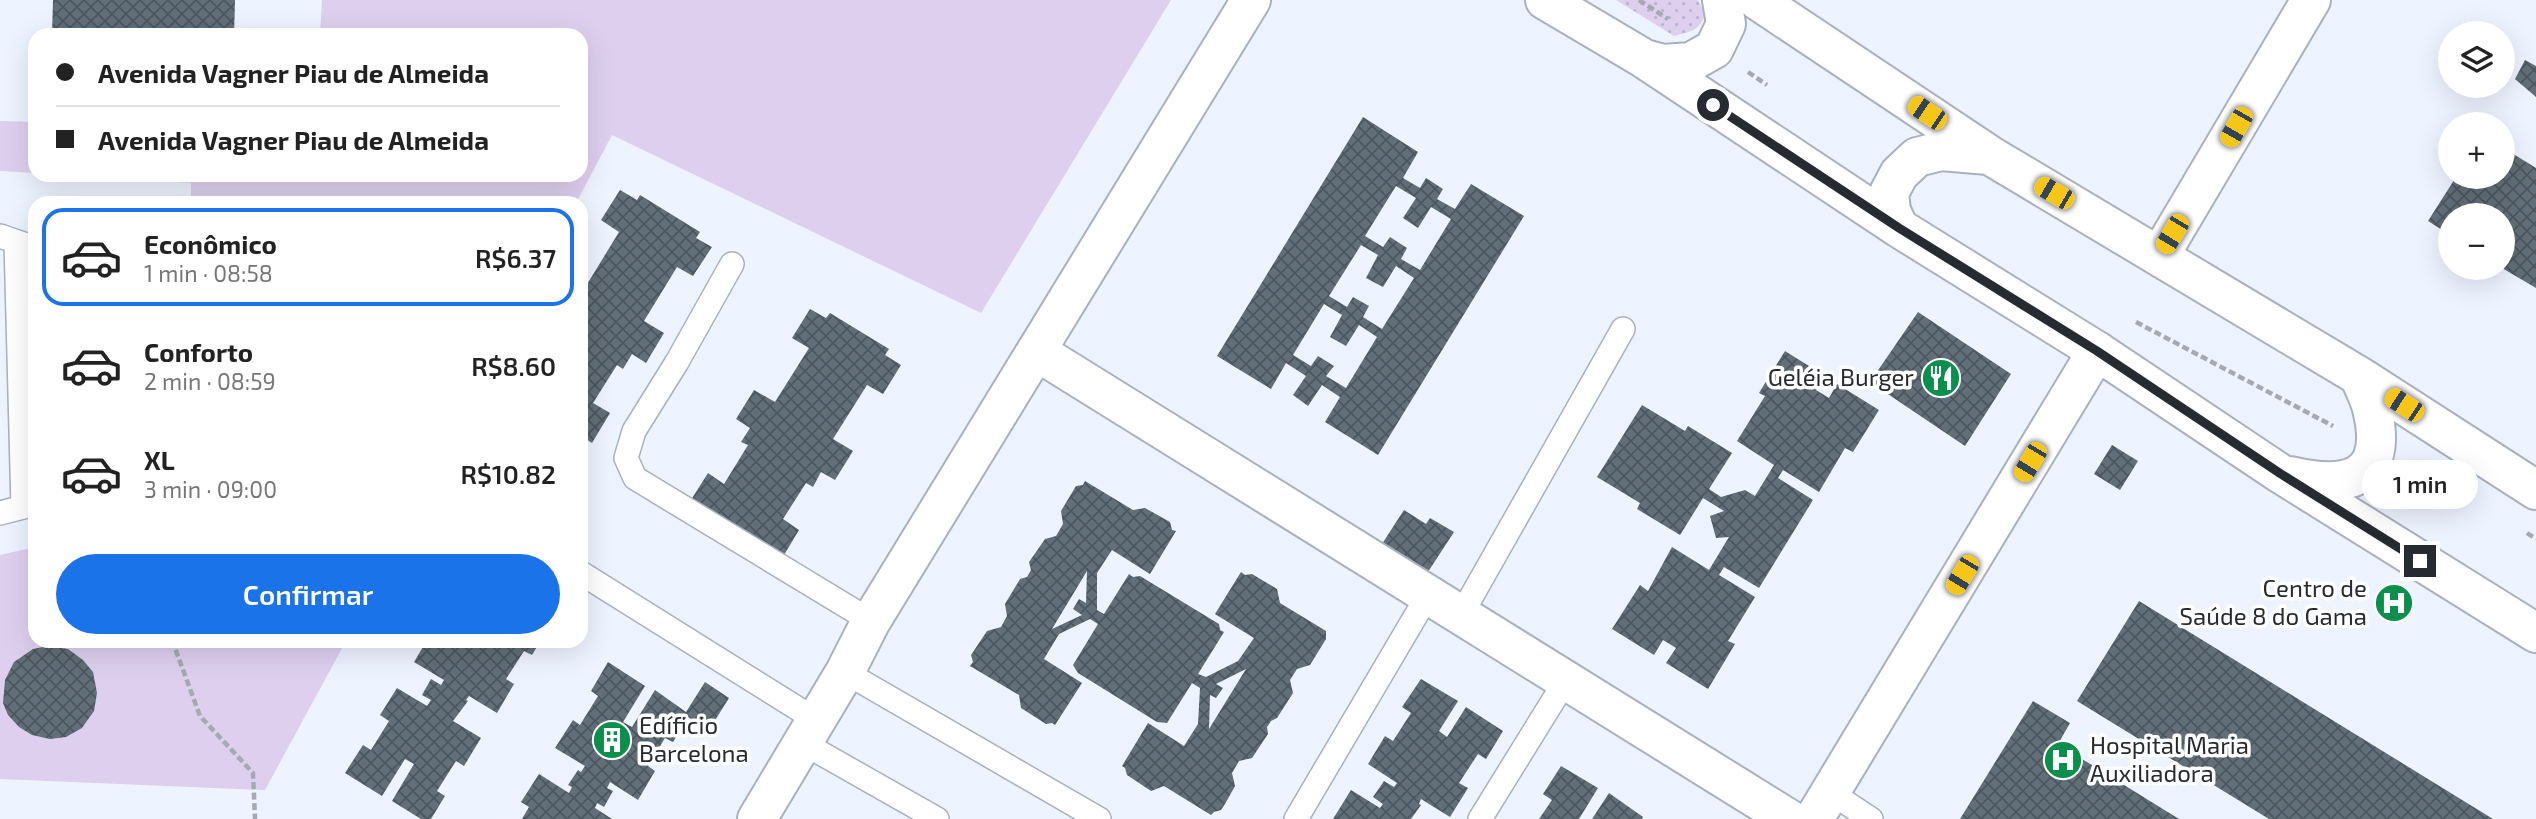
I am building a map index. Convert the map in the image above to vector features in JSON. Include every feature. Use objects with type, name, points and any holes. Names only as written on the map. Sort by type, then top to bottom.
[{"type":"street","points":[[757,819],[845,672],[871,621],[1251,0]]},
{"type":"street","points":[[1545,0],[1643,58],[1899,228],[2097,351],[2281,474],[2536,633]]},
{"type":"street","points":[[1643,58],[1663,64],[1691,62],[1714,49],[1726,24],[1722,0]]},
{"type":"street","points":[[1757,0],[1991,156],[2360,376],[2536,490]]},
{"type":"street","points":[[2160,255],[2311,0]]},
{"type":"street","points":[[1899,228],[1891,211],[1889,194],[1899,174],[1917,157],[1941,151],[1991,156]]},
{"type":"street","points":[[1036,351],[1789,819]]},
{"type":"street","points":[[1822,806],[2097,351]]},
{"type":"street","points":[[2281,474],[2320,483],[2338,482],[2358,476],[2377,449],[2373,410],[2360,376]]},
{"type":"lane","points":[[17,242],[28,483]]},
{"type":"lane","points":[[732,264],[677,362],[634,431],[626,458],[635,478],[871,621]]},
{"type":"lane","points":[[1461,615],[1623,329]]},
{"type":"lane","points":[[0,513],[28,505]]},
{"type":"lane","points":[[588,578],[937,819]]},
{"type":"lane","points":[[1296,819],[1428,595]]},
{"type":"lane","points":[[845,672],[1099,819]]},
{"type":"lane","points":[[1480,819],[1566,680]]},
{"type":"lane","points":[[1822,806],[1871,819]]},
{"type":"path","points":[[1639,0],[1772,88]]},
{"type":"path","points":[[2134,321],[2377,449]]},
{"type":"path","points":[[2516,526],[2536,539]]},
{"type":"path","points":[[175,648],[200,716],[253,773],[255,819]]},
{"type":"shaded area","points":[[322,0],[1171,0],[981,313],[612,135],[588,180],[588,28],[320,28]]},
{"type":"shaded area","points":[[1616,0],[1698,0],[1705,14],[1697,28],[1674,36]]},
{"type":"shaded area","points":[[0,121],[28,122],[28,173],[0,171]]},
{"type":"shaded area","points":[[175,182],[587,182],[580,196],[191,196],[191,183]]},
{"type":"shaded area","points":[[28,549],[28,648],[342,648],[265,790],[0,779],[0,555]]},
{"type":"building","points":[[53,0],[235,0],[234,28],[52,28]]},
{"type":"building","points":[[2525,60],[2536,66],[2536,97],[2515,79]]},
{"type":"building","points":[[1363,117],[1418,152],[1403,178],[1420,188],[1426,178],[1443,189],[1437,199],[1455,209],[1471,184],[1524,216],[1378,455],[1325,422],[1340,397],[1322,385],[1308,406],[1293,395],[1306,376],[1286,363],[1271,389],[1217,356]],"holes":[[[1396,186],[1416,198],[1403,218],[1418,228],[1431,207],[1451,219],[1420,270],[1401,259],[1407,248],[1390,237],[1383,247],[1365,236]],[[1361,245],[1378,255],[1366,278],[1383,287],[1396,266],[1414,278],[1382,329],[1363,317],[1369,306],[1353,297],[1347,307],[1329,296]],[[1324,304],[1342,315],[1330,337],[1346,346],[1359,325],[1377,337],[1346,388],[1326,376],[1334,366],[1318,356],[1311,366],[1293,355]]]},
{"type":"building","points":[[2515,155],[2536,168],[2536,288],[2515,276],[2515,203],[2439,203],[2448,189],[2515,189]]},
{"type":"building","points":[[620,190],[637,200],[640,195],[700,232],[696,238],[712,247],[693,276],[677,267],[644,321],[664,333],[646,363],[632,354],[623,369],[617,365],[593,403],[610,413],[592,443],[588,440],[588,283],[619,232],[601,220]]},
{"type":"building","points":[[2438,205],[2438,227],[2428,221]]},
{"type":"building","points":[[810,309],[826,318],[830,313],[889,349],[885,355],[901,365],[883,394],[867,385],[833,439],[853,451],[835,480],[821,472],[813,487],[806,483],[783,519],[799,530],[781,560],[689,503],[708,473],[724,484],[748,445],[741,442],[750,428],[736,419],[754,390],[775,402],[809,348],[792,338]]},
{"type":"building","name":"Geléia Burger","points":[[1918,312],[2011,374],[1965,446],[1870,382]]},
{"type":"building","points":[[1785,351],[1825,376],[1816,390],[1829,398],[1837,384],[1879,410],[1853,452],[1845,448],[1819,492],[1783,470],[1778,478],[1813,500],[1759,588],[1724,567],[1719,575],[1755,597],[1728,641],[1735,644],[1708,689],[1666,663],[1676,648],[1663,640],[1654,655],[1612,629],[1640,585],[1648,591],[1672,547],[1709,570],[1729,537],[1716,538],[1710,516],[1724,511],[1703,498],[1680,535],[1637,509],[1640,503],[1597,477],[1642,405],[1685,431],[1688,426],[1732,453],[1709,489],[1721,497],[1745,490],[1755,496],[1774,465],[1737,441],[1765,396],[1759,393]]},
{"type":"building","points":[[2112,445],[2138,461],[2120,490],[2094,474]]},
{"type":"building","points":[[1085,481],[1133,510],[1145,508],[1170,522],[1172,530],[1176,531],[1150,574],[1112,550],[1097,573],[1097,610],[1104,614],[1129,574],[1133,577],[1140,576],[1219,624],[1220,630],[1224,632],[1198,674],[1206,677],[1238,661],[1254,638],[1215,614],[1241,572],[1245,575],[1252,574],[1277,589],[1280,603],[1326,631],[1326,639],[1310,665],[1297,669],[1290,680],[1293,693],[1277,718],[1267,727],[1268,734],[1252,758],[1239,761],[1232,773],[1235,786],[1225,804],[1221,810],[1211,815],[1164,786],[1151,791],[1127,775],[1122,766],[1148,723],[1184,746],[1198,724],[1200,688],[1192,683],[1167,723],[1157,722],[1078,673],[1073,665],[1098,624],[1090,619],[1059,634],[1044,659],[1082,683],[1055,725],[1046,724],[1021,708],[1019,695],[970,666],[973,662],[971,655],[987,631],[1001,627],[1007,616],[1005,604],[1020,579],[1027,577],[1031,570],[1029,562],[1045,539],[1056,536],[1063,524],[1061,511],[1076,486],[1083,485]],"holes":[[[1087,571],[1086,603],[1079,599],[1073,609],[1082,615],[1052,629]],[[1246,669],[1209,729],[1210,695],[1216,698],[1223,688],[1216,684]]]},
{"type":"building","points":[[1404,510],[1426,524],[1430,518],[1454,532],[1426,575],[1380,547]]},
{"type":"building","points":[[2139,601],[2493,819],[2269,819],[2077,701]]},
{"type":"building","points":[[422,648],[536,648],[532,655],[524,651],[506,679],[514,684],[497,713],[469,696],[453,721],[481,738],[464,766],[456,761],[437,791],[445,796],[431,819],[421,819],[392,801],[414,764],[405,759],[382,796],[345,773],[363,745],[371,750],[389,721],[380,715],[397,688],[427,706],[431,700],[422,695],[431,679],[441,685],[444,680],[414,662]]},
{"type":"building","points":[[33,649],[68,649],[93,672],[97,693],[94,711],[82,728],[66,737],[50,739],[32,735],[19,727],[8,715],[3,703],[5,680],[14,662]]},
{"type":"building","name":"Edíficio Barcelona","points":[[608,662],[645,686],[623,722],[632,727],[655,690],[686,712],[705,682],[729,698],[709,730],[688,717],[673,742],[665,738],[648,766],[655,771],[638,800],[610,782],[607,788],[613,791],[604,807],[597,803],[595,808],[612,819],[522,819],[529,807],[521,802],[539,774],[569,793],[572,787],[568,785],[578,770],[581,772],[585,766],[555,748],[573,720],[580,725],[598,696],[591,691]]},
{"type":"building","points":[[1421,679],[1458,701],[1439,731],[1447,737],[1466,707],[1503,731],[1486,759],[1478,754],[1459,783],[1468,788],[1450,817],[1421,799],[1421,805],[1411,819],[1333,819],[1351,790],[1380,808],[1383,804],[1373,797],[1384,781],[1394,787],[1397,783],[1368,764],[1385,736],[1393,741],[1411,713],[1402,707]]},
{"type":"building","name":"Hospital Maria Auxiliadora","points":[[2033,701],[2070,723],[2058,744],[2179,819],[1960,819]]},
{"type":"building","points":[[1561,766],[1598,788],[1579,819],[1539,819],[1552,800],[1543,794]]},
{"type":"building","points":[[1609,793],[1643,817],[1642,819],[1592,819]]},
{"type":"place","name":"Geléia Burger","points":[[1941,378]]},
{"type":"place","name":"Centro de Saúde 8 do Gama","points":[[2394,603]]},
{"type":"place","name":"Edíficio Barcelona","points":[[612,740]]},
{"type":"place","name":"Hospital Maria Auxiliadora","points":[[2063,760]]},
{"type":"route","points":[[1713,105],[1899,228],[2097,351],[2281,474],[2420,561]]}]
